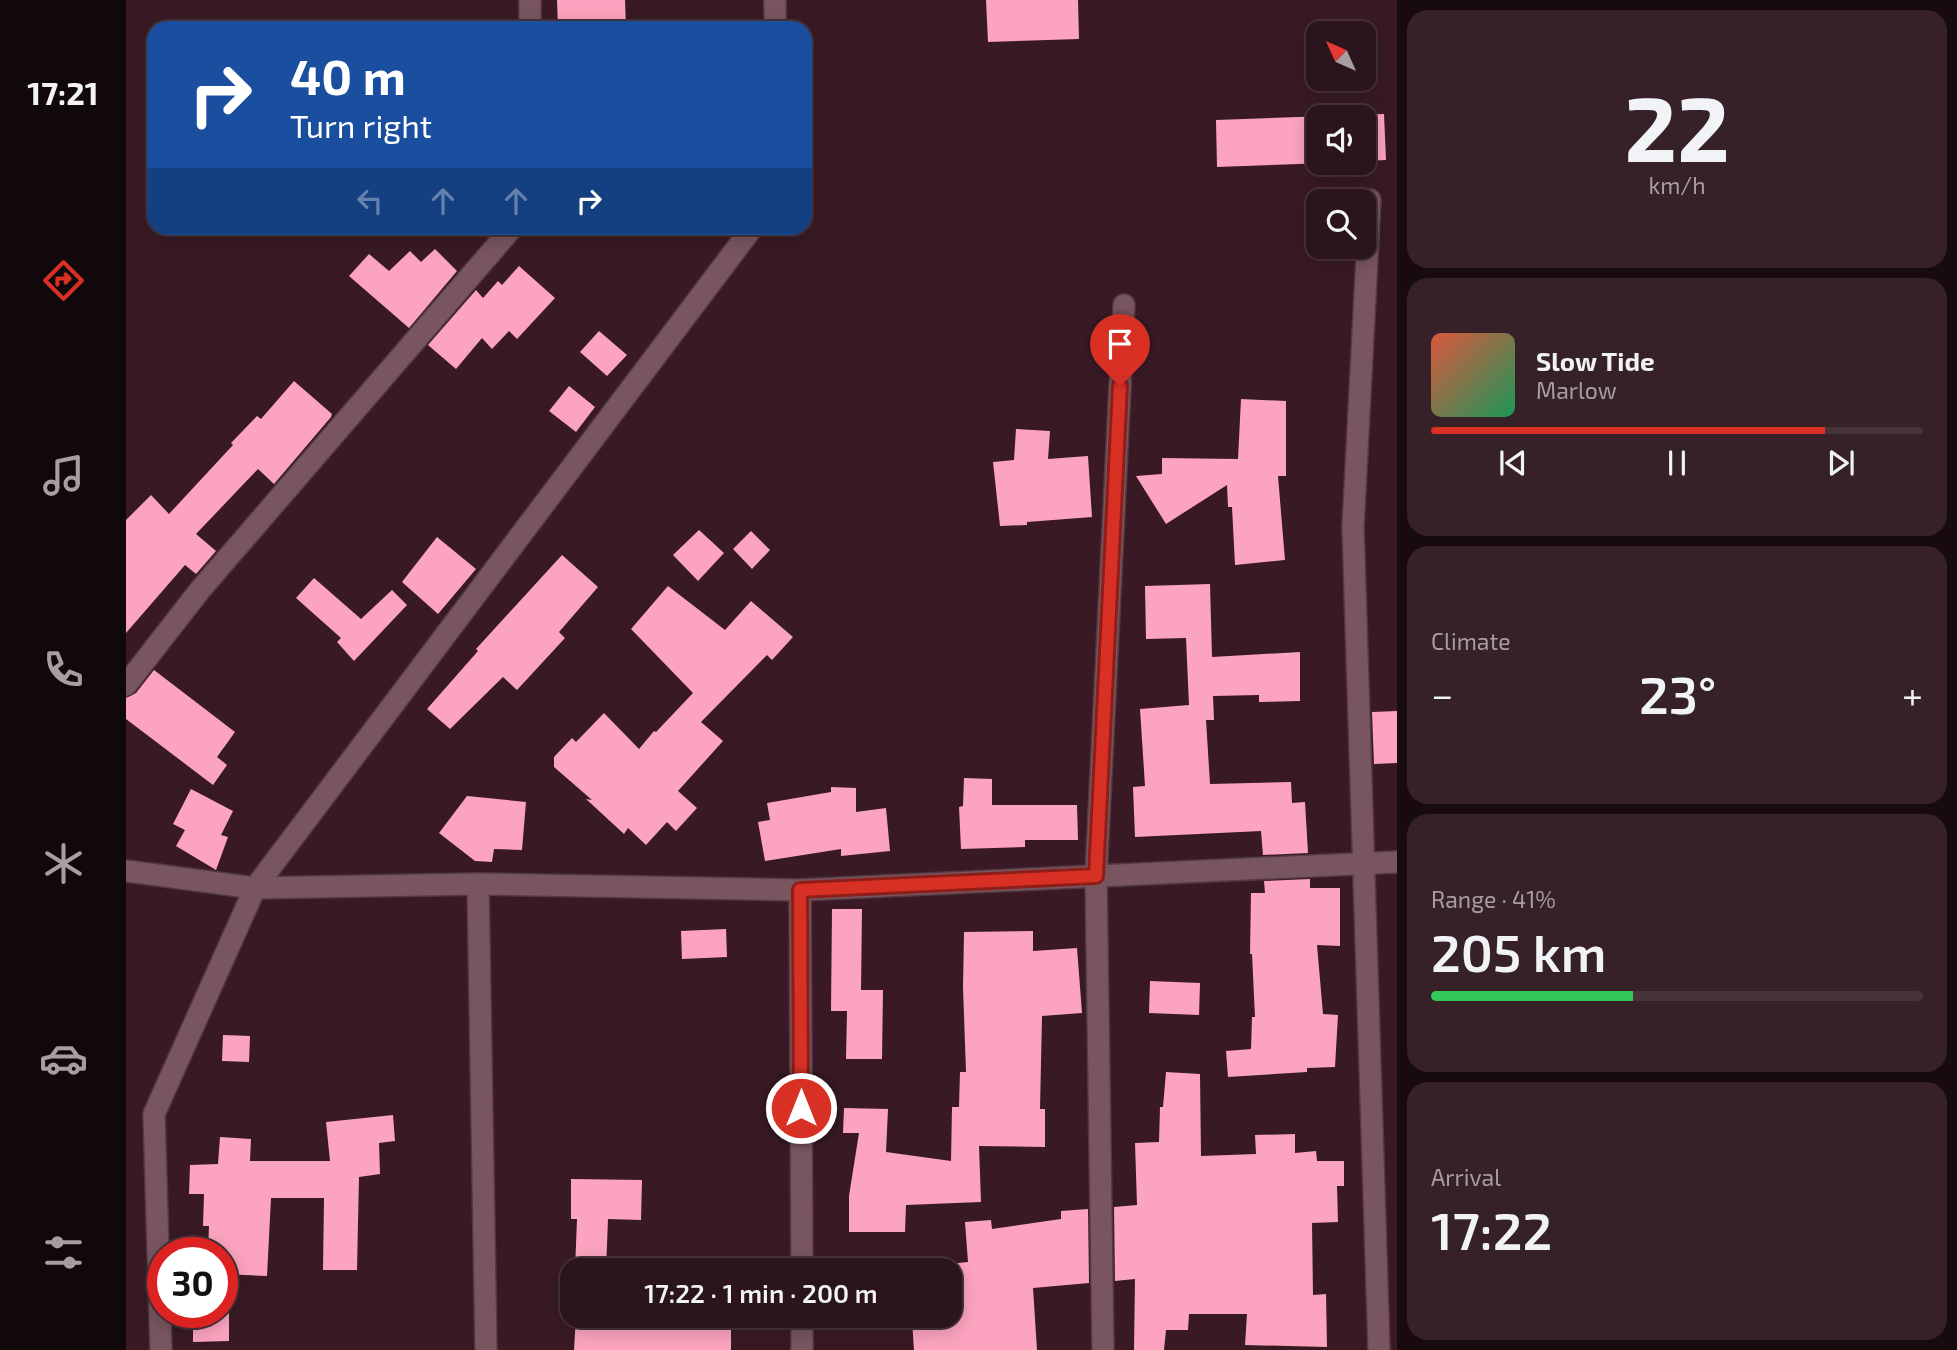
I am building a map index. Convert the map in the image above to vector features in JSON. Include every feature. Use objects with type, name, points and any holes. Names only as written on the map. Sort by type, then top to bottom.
[{"type":"street","points":[[530,0],[530,21]]},
{"type":"street","points":[[775,0],[775,21]]},
{"type":"street","points":[[126,685],[200,590],[506,235]]},
{"type":"street","points":[[161,1350],[154,1114],[255,888],[746,235]]},
{"type":"street","points":[[1367,259],[1353,527],[1379,1350]]},
{"type":"street","points":[[1103,1350],[1096,876],[1124,304]]},
{"type":"street","points":[[126,871],[255,888],[478,884],[800,890],[1397,862]]},
{"type":"street","points":[[478,884],[486,1350]]},
{"type":"street","points":[[800,890],[802,1258]]},
{"type":"street","points":[[802,1328],[802,1350]]},
{"type":"building","points":[[557,0],[625,0],[626,21],[558,21]]},
{"type":"building","points":[[986,0],[1078,0],[1079,39],[988,42]]},
{"type":"building","points":[[1376,114],[1384,114],[1386,160],[1376,160]]},
{"type":"building","points":[[1306,117],[1306,164],[1217,167],[1216,120]]},
{"type":"building","points":[[435,249],[457,271],[409,328],[349,276],[369,254],[389,271],[410,251],[421,262]]},
{"type":"building","points":[[519,266],[555,298],[517,339],[509,331],[492,349],[482,338],[456,369],[428,345],[476,290],[483,298],[498,281],[502,285]]},
{"type":"building","points":[[599,331],[627,355],[607,376],[580,352]]},
{"type":"building","points":[[294,381],[332,414],[331,417],[274,484],[258,469],[196,534],[216,551],[196,574],[185,565],[126,633],[126,520],[151,495],[169,514],[233,445],[231,443],[257,416],[261,419]]},
{"type":"building","points":[[569,386],[595,407],[576,432],[549,411]]},
{"type":"building","points":[[1241,399],[1286,401],[1286,476],[1278,476],[1285,560],[1235,565],[1232,507],[1228,507],[1227,485],[1166,524],[1136,476],[1162,474],[1162,458],[1238,459]]},
{"type":"building","points":[[1016,429],[1050,431],[1048,459],[1088,456],[1092,517],[1000,526],[993,462],[1014,460]]},
{"type":"building","points":[[699,530],[724,553],[698,581],[673,555]]},
{"type":"building","points":[[751,531],[770,550],[752,569],[733,549]]},
{"type":"building","points":[[437,537],[476,569],[438,614],[402,582]]},
{"type":"building","points":[[562,555],[598,587],[559,632],[565,638],[517,690],[503,677],[450,729],[427,709],[478,651],[476,649]]},
{"type":"building","points":[[314,578],[361,619],[392,590],[407,605],[354,661],[337,642],[341,638],[296,598]]},
{"type":"building","points":[[1210,584],[1212,657],[1300,652],[1300,701],[1259,702],[1259,695],[1213,696],[1214,720],[1206,720],[1210,784],[1291,782],[1292,803],[1305,802],[1308,853],[1263,855],[1261,831],[1135,837],[1133,787],[1145,786],[1140,709],[1189,705],[1186,638],[1146,639],[1145,586]]},
{"type":"building","points":[[668,586],[725,630],[751,601],[793,637],[772,660],[767,655],[701,722],[723,741],[678,791],[697,808],[676,831],[667,822],[646,845],[628,828],[624,834],[586,799],[592,800],[554,767],[554,757],[572,738],[576,742],[604,713],[639,749],[693,693],[631,629]]},
{"type":"building","points":[[154,670],[235,732],[217,757],[227,765],[213,785],[126,719],[126,698],[136,693]]},
{"type":"building","points":[[1397,711],[1397,763],[1374,764],[1372,712]]},
{"type":"building","points":[[964,778],[992,779],[992,805],[1077,805],[1078,840],[1025,840],[1025,847],[961,849],[959,807],[963,806]]},
{"type":"building","points":[[831,787],[856,788],[856,812],[886,808],[890,851],[841,856],[841,849],[765,861],[758,822],[770,820],[767,803],[831,792]]},
{"type":"building","points":[[191,789],[233,811],[221,835],[228,837],[216,870],[176,846],[185,830],[173,824]]},
{"type":"building","points":[[467,796],[526,802],[522,850],[494,849],[492,862],[475,861],[439,833]]},
{"type":"building","points":[[1310,879],[1310,888],[1340,888],[1340,946],[1317,945],[1323,1014],[1338,1015],[1335,1067],[1307,1068],[1307,1072],[1228,1077],[1226,1051],[1251,1049],[1252,1017],[1255,1017],[1250,954],[1251,893],[1265,893],[1264,881]]},
{"type":"building","points":[[832,909],[862,909],[861,990],[883,990],[882,1059],[846,1059],[847,1011],[831,1011]]},
{"type":"building","points":[[726,929],[727,957],[682,959],[681,931]]},
{"type":"building","points":[[1033,931],[1033,951],[1077,948],[1082,1013],[1042,1016],[1040,1109],[1045,1109],[1045,1147],[979,1146],[981,1202],[906,1205],[905,1232],[849,1232],[849,1196],[859,1133],[843,1133],[844,1108],[888,1109],[886,1152],[951,1161],[952,1107],[959,1107],[960,1072],[966,1072],[964,932]]},
{"type":"building","points":[[1150,981],[1200,983],[1199,1015],[1149,1013]]},
{"type":"building","points":[[223,1035],[250,1036],[249,1062],[222,1061]]},
{"type":"building","points":[[1166,1072],[1200,1074],[1201,1156],[1256,1154],[1255,1135],[1295,1134],[1295,1153],[1316,1151],[1317,1161],[1344,1161],[1344,1186],[1337,1186],[1338,1222],[1312,1223],[1313,1295],[1326,1294],[1327,1347],[1245,1345],[1247,1314],[1189,1314],[1188,1330],[1166,1330],[1164,1350],[1134,1350],[1135,1279],[1115,1281],[1114,1207],[1137,1205],[1135,1143],[1159,1142],[1160,1107],[1163,1107]]},
{"type":"building","points":[[393,1115],[395,1141],[379,1143],[380,1174],[359,1177],[357,1270],[323,1270],[324,1198],[271,1198],[267,1276],[238,1275],[238,1237],[209,1237],[209,1226],[203,1226],[204,1194],[189,1194],[190,1165],[218,1164],[220,1137],[251,1139],[250,1161],[330,1161],[326,1122]]},
{"type":"building","points":[[571,1179],[642,1180],[641,1220],[608,1219],[606,1258],[575,1258],[577,1219],[571,1219]]},
{"type":"building","points":[[1088,1209],[1089,1283],[1033,1288],[1037,1350],[914,1350],[912,1328],[962,1328],[962,1263],[968,1262],[965,1222],[991,1220],[992,1229],[1061,1219],[1061,1211]]},
{"type":"building","points":[[193,1328],[229,1328],[229,1341],[193,1342]]},
{"type":"building","points":[[575,1328],[731,1328],[731,1350],[574,1350]]},
{"type":"route","points":[[801,1108],[800,890],[1096,876],[1120,386]]}]
